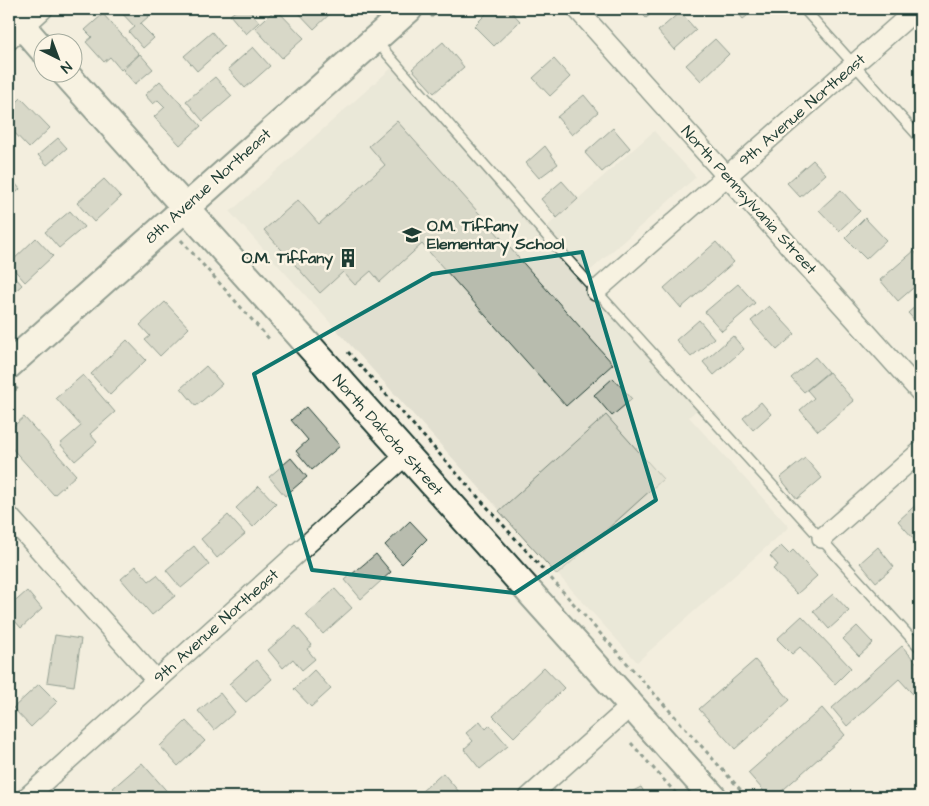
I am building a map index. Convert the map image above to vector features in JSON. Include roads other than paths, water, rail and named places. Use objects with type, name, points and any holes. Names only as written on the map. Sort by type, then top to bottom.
[{"type":"street","points":[[32,41],[14,26],[43,9]]},
{"type":"street","name":"8th Avenue Northeast","points":[[9,365],[184,207],[409,9]]},
{"type":"street","name":"North Pennsylvania Street","points":[[576,9],[920,392]]},
{"type":"street","name":"9th Avenue Northeast","points":[[596,291],[917,9]]},
{"type":"street","name":"North Dakota Street","points":[[73,82],[713,797]]},
{"type":"street","points":[[822,538],[920,452]]},
{"type":"street","name":"9th Avenue Northeast","points":[[26,797],[406,455]]},
{"type":"street","points":[[9,516],[156,680]]},
{"type":"street","points":[[529,797],[631,706]]},
{"type":"lane","points":[[804,9],[920,138]]},
{"type":"lane","points":[[374,39],[596,291],[920,648]]},
{"type":"place","name":"O.M. Tiffany Elementary School","points":[[412,235]]},
{"type":"place","name":"O.M. Tiffany","points":[[348,258]]}]
